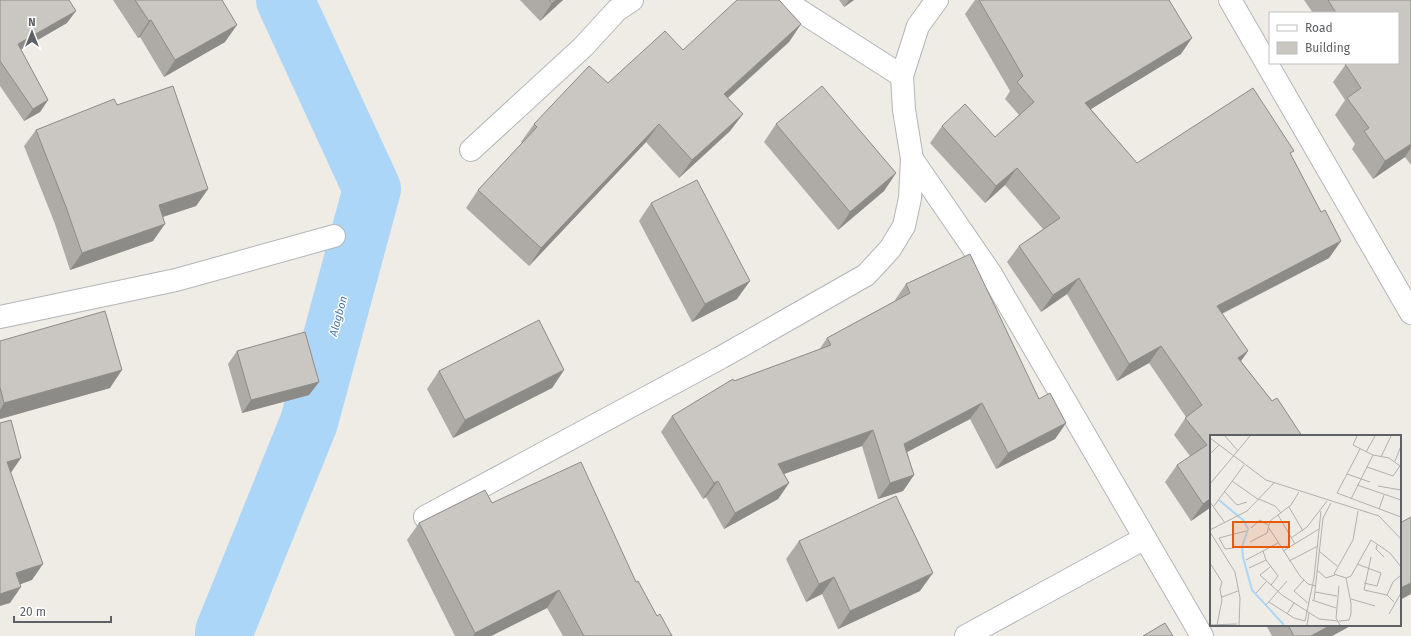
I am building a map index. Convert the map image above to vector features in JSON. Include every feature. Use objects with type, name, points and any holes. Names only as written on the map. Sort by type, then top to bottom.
[{"type":"street","points":[[471,150],[583,47],[617,10],[632,0]]},
{"type":"street","points":[[783,0],[902,76]]},
{"type":"street","points":[[425,518],[720,358],[866,275],[890,249],[904,226],[910,198],[912,159],[904,110],[902,76],[918,26],[937,0]]},
{"type":"street","points":[[1230,0],[1411,313]]},
{"type":"street","points":[[912,159],[991,274],[1202,636]]},
{"type":"street","points":[[0,317],[176,280],[334,236]]},
{"type":"street","points":[[966,636],[1145,538]]},
{"type":"building","points":[[0,0],[69,0],[76,11],[18,44],[48,100],[33,109],[0,61]]},
{"type":"building","points":[[135,0],[222,0],[237,25],[175,60],[151,20],[149,21]]},
{"type":"building","points":[[549,0],[556,0],[552,3]]},
{"type":"building","points":[[737,0],[779,0],[801,24],[724,94],[743,114],[692,160],[659,124],[541,248],[478,190],[537,127],[534,124],[589,66],[608,83],[665,31],[683,50]]},
{"type":"building","points":[[979,0],[1169,0],[1192,38],[1085,103],[1137,163],[1253,88],[1294,151],[1290,153],[1321,212],[1325,210],[1341,241],[1217,306],[1248,351],[1238,358],[1272,401],[1277,398],[1301,435],[1210,435],[1210,499],[1203,504],[1177,465],[1207,445],[1185,418],[1202,405],[1161,346],[1129,364],[1079,278],[1053,295],[1019,246],[1060,218],[1017,168],[996,186],[942,126],[965,104],[995,137],[1034,102],[1017,82],[1023,76]]},
{"type":"building","points":[[1328,0],[1411,0],[1411,144],[1385,161],[1364,131],[1369,128],[1347,98],[1361,88],[1345,64],[1399,64],[1399,12],[1335,12]]},
{"type":"building","points":[[173,86],[208,189],[159,205],[165,224],[82,253],[36,130],[114,99],[117,105]]},
{"type":"building","points":[[822,86],[896,173],[850,212],[776,124]]},
{"type":"building","points":[[697,180],[750,281],[705,304],[651,203]]},
{"type":"building","points":[[970,254],[1039,399],[1050,393],[1066,423],[1008,453],[982,403],[904,444],[914,475],[890,483],[873,430],[778,464],[789,483],[735,513],[718,481],[714,483],[672,416],[733,379],[734,381],[831,345],[827,338],[910,293],[906,284]]},
{"type":"building","points":[[105,311],[122,370],[4,403],[0,387],[0,341]]},
{"type":"building","points":[[539,320],[564,370],[465,420],[439,371]]},
{"type":"building","points":[[305,332],[319,382],[251,400],[237,351]]},
{"type":"building","points":[[11,420],[21,458],[7,462],[43,564],[16,573],[21,587],[0,594],[0,423]]},
{"type":"building","points":[[581,462],[636,582],[638,581],[657,616],[660,614],[672,636],[584,636],[559,590],[475,633],[419,523],[485,490],[492,503]]},
{"type":"building","points":[[896,496],[933,573],[850,611],[834,577],[819,584],[799,541]]},
{"type":"building","points":[[1411,517],[1411,583],[1401,588],[1401,522]]},
{"type":"building","points":[[1165,623],[1173,636],[1143,636]]},
{"type":"building","points":[[1289,626],[1329,626],[1311,636],[1294,636]]},
{"type":"waterway","name":"Alagbon","points":[[224,636],[224,632],[309,422],[372,189],[285,0]]}]
